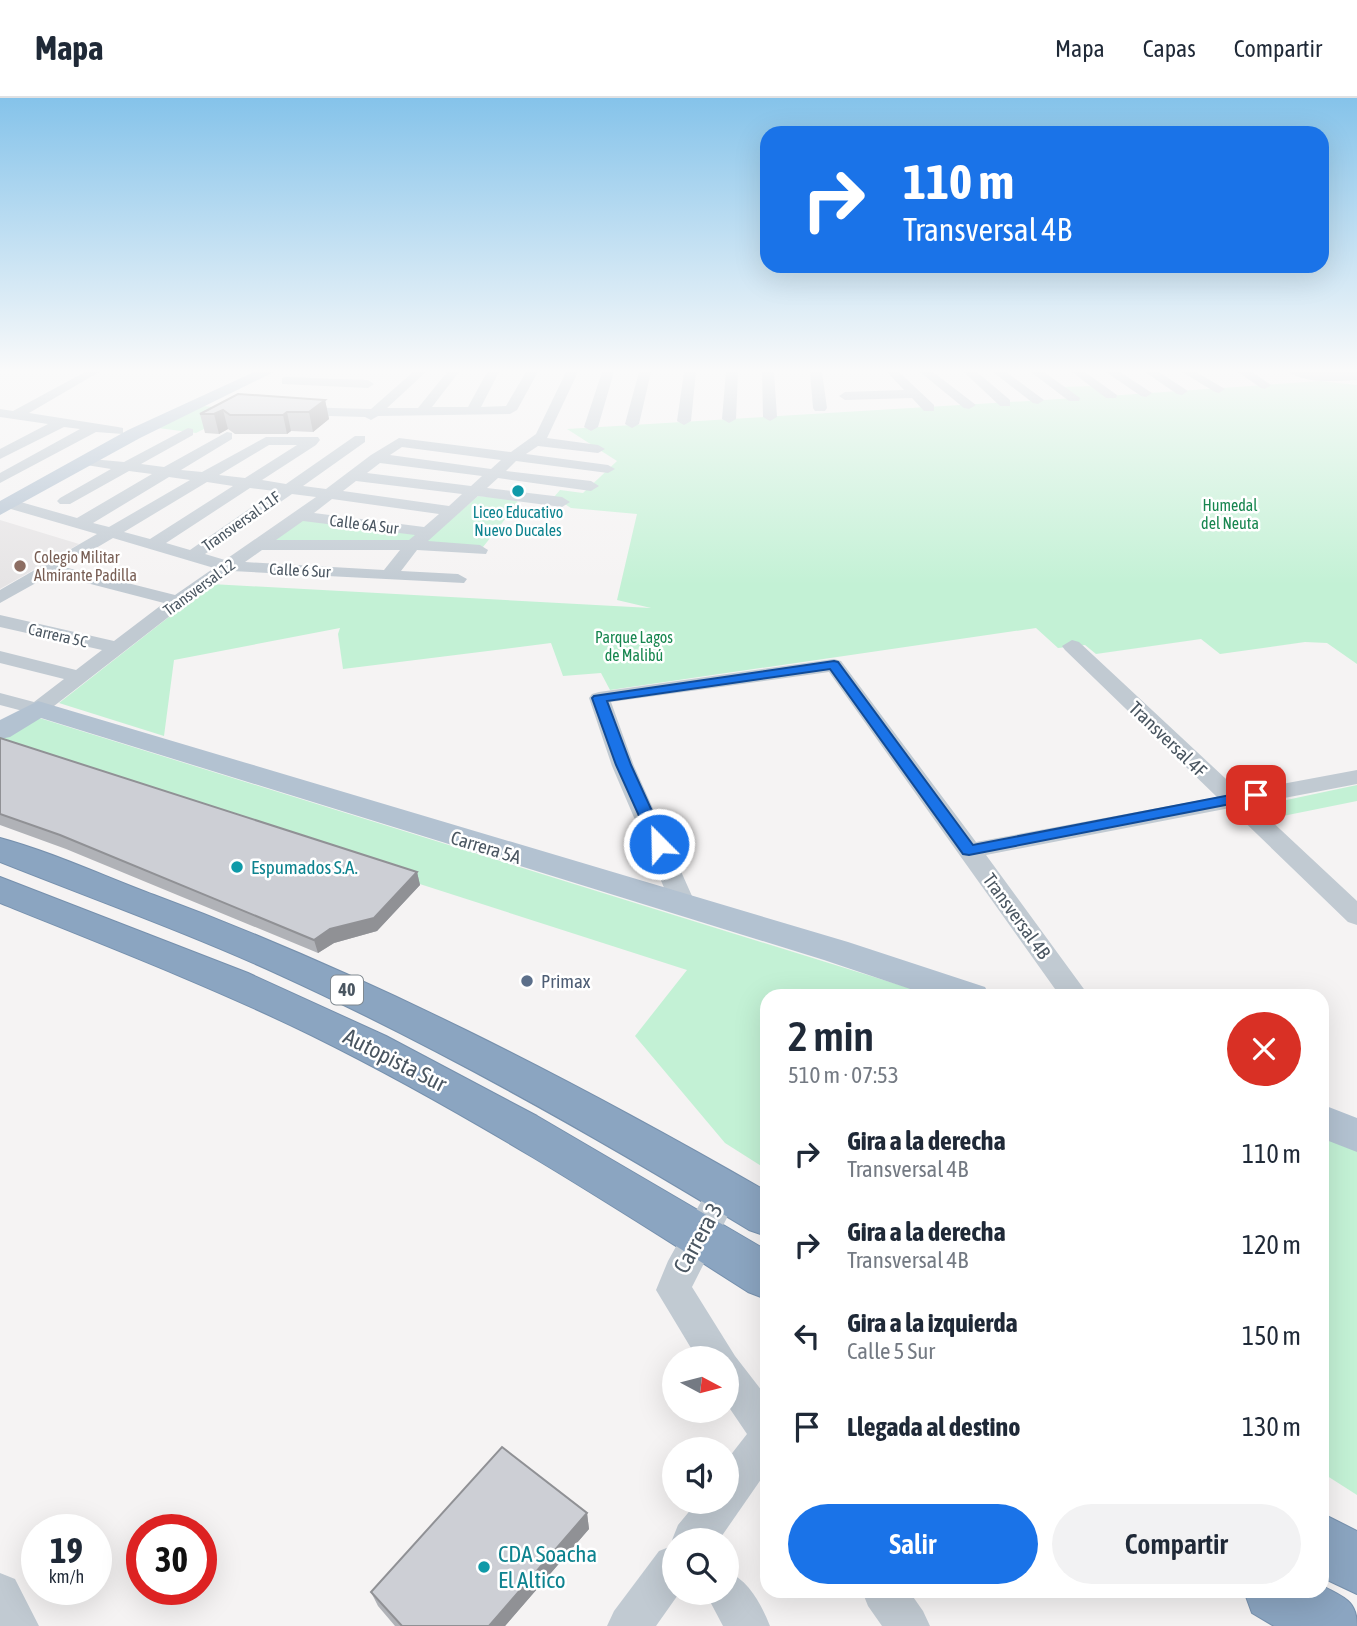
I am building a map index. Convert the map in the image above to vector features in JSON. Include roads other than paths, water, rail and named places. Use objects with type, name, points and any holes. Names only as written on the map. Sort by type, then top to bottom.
[{"type":"highway","name":"Autopista Sur","points":[[0,849],[293,965],[536,1084],[760,1211]]},
{"type":"highway","name":"Autopista Sur","points":[[0,889],[196,967],[373,1048],[514,1124],[760,1272]]},
{"type":"highway","points":[[1329,1548],[1357,1564]]},
{"type":"highway","points":[[1285,1598],[1331,1626]]},
{"type":"main road","points":[[5,506],[117,443]]},
{"type":"main road","name":"Transversal 12","points":[[0,731],[38,709]]},
{"type":"main road","name":"Carrera 5A","points":[[38,709],[950,989]]},
{"type":"main road","points":[[1329,1123],[1357,1135]]},
{"type":"street","points":[[0,455],[22,443]]},
{"type":"street","points":[[0,479],[66,443]]},
{"type":"street","points":[[65,501],[168,443]]},
{"type":"street","points":[[79,524],[214,443]]},
{"type":"street","points":[[0,598],[262,443]]},
{"type":"street","points":[[152,545],[308,443]]},
{"type":"street","name":"Transversal 11F","points":[[192,556],[348,443]]},
{"type":"street","name":"Transversal 12","points":[[38,709],[178,601],[300,516],[396,443]]},
{"type":"street","name":"Transversal 12","points":[[408,443],[471,452]]},
{"type":"street","points":[[471,452],[481,443]]},
{"type":"street","points":[[389,575],[413,545],[532,443]]},
{"type":"street","points":[[553,443],[598,449]]},
{"type":"street","points":[[471,452],[608,469]]},
{"type":"street","points":[[376,458],[591,486]]},
{"type":"street","points":[[85,461],[454,512]]},
{"type":"street","points":[[0,463],[63,473]]},
{"type":"street","points":[[353,476],[562,502]]},
{"type":"street","name":"Calle 6 Sur","points":[[5,506],[227,566],[458,579]]},
{"type":"street","name":"Calle 6A Sur","points":[[300,516],[428,533]]},
{"type":"street","name":"Calle 6 Sur","points":[[257,545],[413,545],[480,550]]},
{"type":"street","points":[[51,569],[178,601]]},
{"type":"street","name":"Carrera 5C","points":[[0,621],[117,648]]},
{"type":"street","name":"Transversal 4F","points":[[1072,646],[1357,916]]},
{"type":"street","points":[[0,657],[81,677]]},
{"type":"street","name":"Transversal 4B","points":[[683,905],[623,765],[599,698],[834,665],[1070,989]]},
{"type":"street","name":"Carrera 5A","points":[[0,698],[38,709]]},
{"type":"street","points":[[969,850],[1357,777]]},
{"type":"street","name":"Carrera 3","points":[[710,1346],[674,1290],[680,1272],[725,1190]]},
{"type":"street","points":[[739,1389],[760,1420]]},
{"type":"street","points":[[739,1477],[760,1448]]},
{"type":"street","points":[[702,1528],[713,1514]]},
{"type":"street","points":[[629,1626],[662,1582]]},
{"type":"street","points":[[0,1594],[17,1626]]},
{"type":"street","points":[[888,1598],[908,1626]]},
{"type":"street","points":[[734,1605],[748,1626]]},
{"type":"place","name":"Liceo Educativo Nuevo Ducales","points":[[518,491]]},
{"type":"place","name":"Colegio Militar Almirante Padilla","points":[[20,566]]},
{"type":"place","name":"Espumados S.A.","points":[[237,867]]},
{"type":"place","name":"Primax","points":[[527,981]]},
{"type":"place","name":"CDA Soacha El Altico","points":[[484,1567]]},
{"type":"park label","name":"Humedal del Neuta","points":[[1230,514]]},
{"type":"park label","name":"Parque Lagos de Malibú","points":[[634,646]]}]
